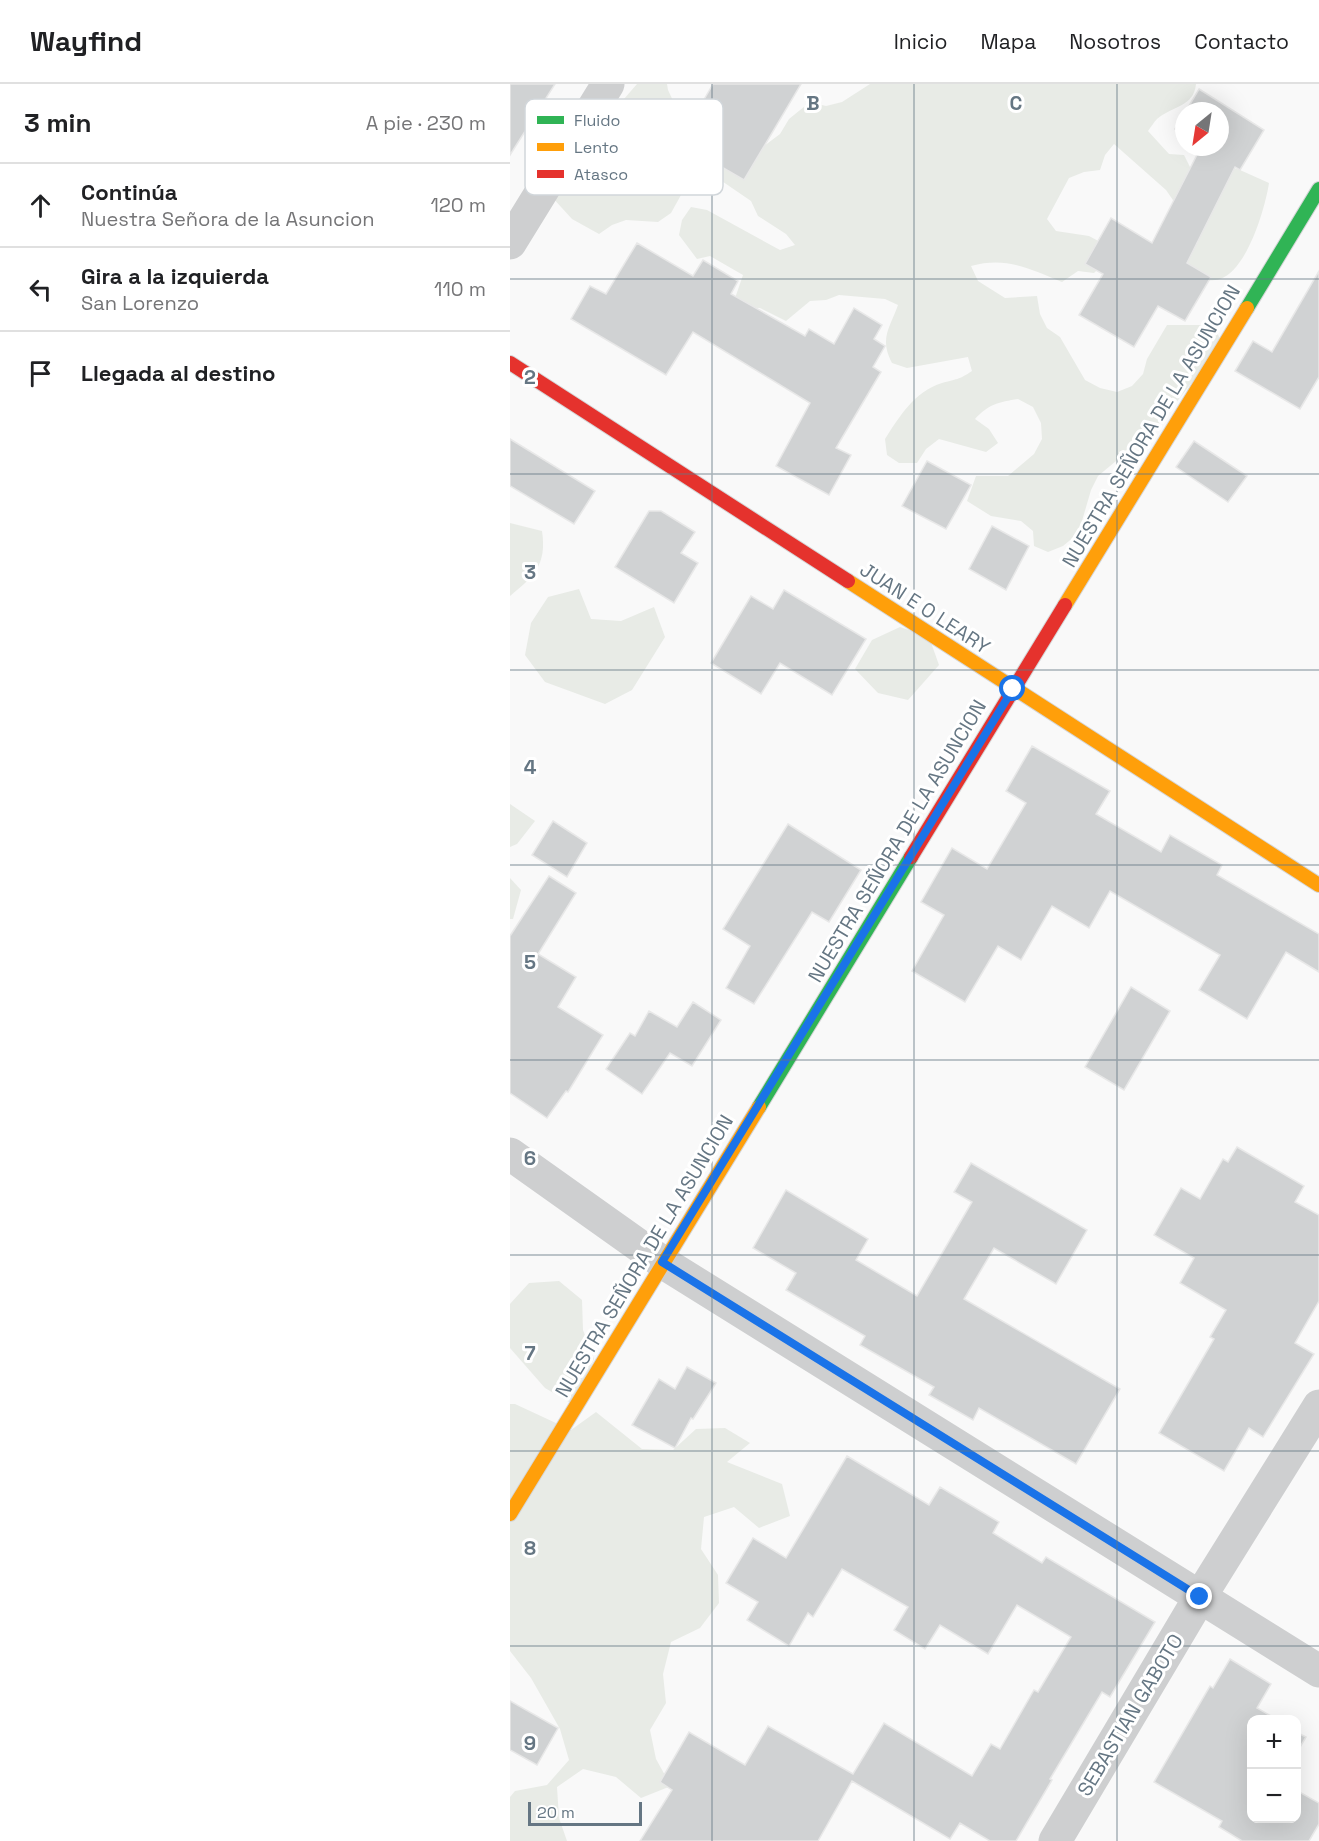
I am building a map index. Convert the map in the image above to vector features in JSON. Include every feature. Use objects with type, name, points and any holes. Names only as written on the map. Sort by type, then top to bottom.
[{"type":"street","points":[[599,99],[608,84]]},
{"type":"street","name":"NUESTRA SEÑORA DE LA ASUNCION","points":[[510,1514],[1319,189]]},
{"type":"street","points":[[510,243],[540,195]]},
{"type":"street","name":"JUAN E O LEARY","points":[[510,363],[1319,885]]},
{"type":"street","points":[[510,1154],[662,1262],[1319,1671]]},
{"type":"street","name":"SEBASTIAN GABOTO","points":[[1055,1841],[1200,1597],[1319,1406]]},
{"type":"shaded area","points":[[637,84],[667,84],[672,99],[624,99]]},
{"type":"shaded area","points":[[870,84],[1196,84],[1187,102],[1175,102],[1175,108],[1157,119],[1148,131],[1169,154],[1184,156],[1192,171],[1224,165],[1269,183],[1259,222],[1246,252],[1230,273],[1220,279],[1187,279],[1175,203],[1166,190],[1114,144],[1105,155],[1100,170],[1084,172],[1069,178],[1047,219],[1056,231],[1089,236],[1104,244],[1106,261],[1094,273],[1078,271],[1062,282],[1007,263],[995,262],[971,266],[978,281],[1005,298],[1037,296],[1040,314],[1047,328],[1060,337],[1085,380],[1100,388],[1117,392],[1132,386],[1143,374],[1147,359],[1167,325],[1214,325],[1222,344],[1157,427],[1098,476],[1075,536],[1063,546],[1048,552],[1034,546],[1033,531],[1021,521],[991,516],[967,501],[976,476],[1008,476],[1034,454],[1042,439],[1041,423],[1033,407],[1018,399],[995,404],[980,414],[975,419],[989,429],[998,443],[986,452],[939,439],[926,449],[917,463],[899,463],[887,455],[885,439],[902,414],[923,392],[972,371],[968,357],[907,368],[892,363],[886,340],[898,305],[885,299],[839,295],[826,300],[810,301],[786,321],[760,308],[732,307],[743,275],[710,256],[697,259],[679,235],[682,220],[691,207],[707,210],[780,250],[795,245],[786,234],[758,216],[751,201],[723,182],[723,133],[764,146],[780,134],[789,119],[810,102],[826,106],[842,102]]},
{"type":"shaded area","points":[[551,195],[681,195],[671,213],[658,222],[626,220],[612,225],[599,234],[572,219]]},
{"type":"shaded area","points":[[510,523],[542,531],[543,543],[537,569],[510,596]]},
{"type":"shaded area","points":[[579,589],[591,619],[621,621],[654,607],[665,637],[632,690],[605,704],[545,682],[525,655],[531,623],[548,597]]},
{"type":"shaded area","points":[[900,627],[929,637],[939,665],[908,700],[878,693],[855,669],[872,640]]},
{"type":"shaded area","points":[[510,804],[535,821],[517,844],[510,847]]},
{"type":"shaded area","points":[[510,878],[521,890],[513,919],[510,919]]},
{"type":"shaded area","points":[[559,1281],[582,1300],[583,1330],[594,1359],[574,1405],[545,1388],[510,1348],[510,1304],[529,1283]]},
{"type":"shaded area","points":[[510,1404],[515,1404],[571,1430],[596,1412],[642,1449],[673,1450],[696,1429],[725,1428],[750,1443],[727,1462],[782,1484],[790,1516],[759,1528],[734,1507],[704,1517],[701,1549],[718,1575],[719,1603],[700,1628],[671,1642],[663,1674],[666,1703],[650,1730],[656,1759],[671,1786],[641,1798],[616,1777],[583,1769],[557,1787],[559,1818],[567,1841],[510,1841],[510,1797],[515,1791],[547,1785],[569,1760],[560,1729],[531,1678],[510,1651]]},
{"type":"building","points":[[510,84],[555,84],[545,99],[525,99],[525,131],[510,155]]},
{"type":"building","points":[[713,84],[801,84],[744,180],[723,168],[723,99],[704,99]]},
{"type":"building","points":[[1199,89],[1220,102],[1191,102]]},
{"type":"building","points":[[1229,108],[1264,130],[1240,170],[1235,167],[1187,263],[1211,277],[1185,321],[1158,306],[1134,347],[1079,315],[1103,274],[1085,264],[1111,218],[1152,243],[1196,156],[1229,156]]},
{"type":"building","points":[[637,243],[693,276],[703,260],[738,281],[731,294],[805,336],[809,329],[834,344],[854,308],[882,325],[874,339],[885,346],[873,367],[881,372],[836,448],[851,455],[829,495],[776,466],[810,403],[693,332],[666,375],[571,319],[590,286],[606,294]]},
{"type":"building","points":[[1319,271],[1319,377],[1300,409],[1235,371],[1253,341],[1272,352]]},
{"type":"building","points":[[510,439],[595,491],[574,524],[510,486]]},
{"type":"building","points":[[1194,441],[1247,476],[1228,502],[1176,467]]},
{"type":"building","points":[[927,461],[971,485],[946,529],[902,506]]},
{"type":"building","points":[[649,511],[661,511],[695,532],[681,553],[698,563],[674,603],[615,567]]},
{"type":"building","points":[[992,526],[1029,546],[1006,590],[969,569]]},
{"type":"building","points":[[784,590],[866,639],[832,695],[780,663],[761,694],[711,663],[751,596],[773,609]]},
{"type":"building","points":[[1032,746],[1110,791],[1096,814],[1161,852],[1170,835],[1222,865],[1217,875],[1319,934],[1319,972],[1286,952],[1247,1019],[1199,990],[1220,955],[1110,891],[1089,928],[1052,906],[1021,960],[998,946],[965,1002],[912,971],[944,915],[921,902],[952,848],[987,869],[1026,803],[1006,791]]},
{"type":"building","points":[[553,821],[587,843],[567,877],[532,855]]},
{"type":"building","points":[[788,824],[861,870],[829,922],[812,912],[754,1004],[726,988],[750,946],[723,929]]},
{"type":"building","points":[[549,876],[576,893],[538,954],[576,977],[558,1007],[603,1035],[568,1092],[566,1091],[547,1118],[510,1093],[510,936]]},
{"type":"building","points":[[1131,987],[1170,1011],[1124,1090],[1085,1067]]},
{"type":"building","points":[[693,1002],[721,1020],[692,1066],[670,1053],[642,1094],[606,1069],[630,1033],[635,1036],[649,1011],[677,1027]]},
{"type":"building","points":[[1237,1147],[1304,1186],[1295,1202],[1319,1215],[1319,1301],[1295,1343],[1314,1354],[1263,1437],[1249,1428],[1224,1471],[1159,1433],[1214,1339],[1210,1337],[1226,1310],[1180,1283],[1194,1258],[1154,1235],[1181,1188],[1200,1199],[1223,1159],[1228,1162]]},
{"type":"building","points":[[971,1163],[1087,1230],[1056,1284],[994,1248],[964,1299],[1120,1389],[1076,1464],[979,1408],[973,1420],[929,1395],[934,1387],[860,1345],[865,1336],[786,1290],[796,1273],[753,1248],[786,1190],[868,1239],[856,1260],[917,1296],[972,1202],[954,1192]]},
{"type":"building","points":[[687,1367],[716,1383],[693,1419],[691,1418],[675,1448],[632,1425],[659,1379],[675,1389]]},
{"type":"building","points":[[847,1456],[929,1505],[940,1487],[999,1522],[993,1533],[1042,1563],[1046,1557],[1155,1622],[1110,1697],[1102,1692],[1016,1841],[990,1841],[960,1823],[950,1839],[852,1781],[818,1841],[640,1841],[672,1790],[660,1782],[689,1732],[745,1765],[768,1726],[853,1774],[884,1723],[972,1776],[991,1744],[1000,1749],[1034,1690],[1038,1692],[1071,1637],[1017,1605],[988,1654],[940,1625],[925,1649],[894,1630],[908,1607],[842,1569],[813,1617],[808,1613],[789,1646],[747,1620],[758,1602],[726,1583],[753,1538],[786,1558]]},
{"type":"building","points":[[1230,1659],[1271,1684],[1257,1708],[1269,1715],[1247,1715],[1247,1823],[1301,1823],[1301,1793],[1319,1803],[1319,1824],[1309,1841],[1242,1841],[1219,1827],[1222,1821],[1154,1782],[1210,1686],[1213,1688]]},
{"type":"building","points":[[510,1701],[558,1728],[537,1765],[510,1750]]},
{"type":"building","points":[[1301,1734],[1306,1737],[1301,1746]]},
{"type":"traffic: fast","points":[[1247,308],[1319,189]]},
{"type":"traffic: fast","points":[[759,1107],[911,857]]},
{"type":"traffic: slow","points":[[1065,605],[1247,308]]},
{"type":"traffic: slow","points":[[848,581],[1319,885]]},
{"type":"traffic: slow","points":[[510,1514],[759,1107]]},
{"type":"traffic: jam","points":[[510,363],[848,581]]},
{"type":"traffic: jam","points":[[911,857],[1065,605]]},
{"type":"route","points":[[1013,689],[662,1262],[1200,1597]]}]
